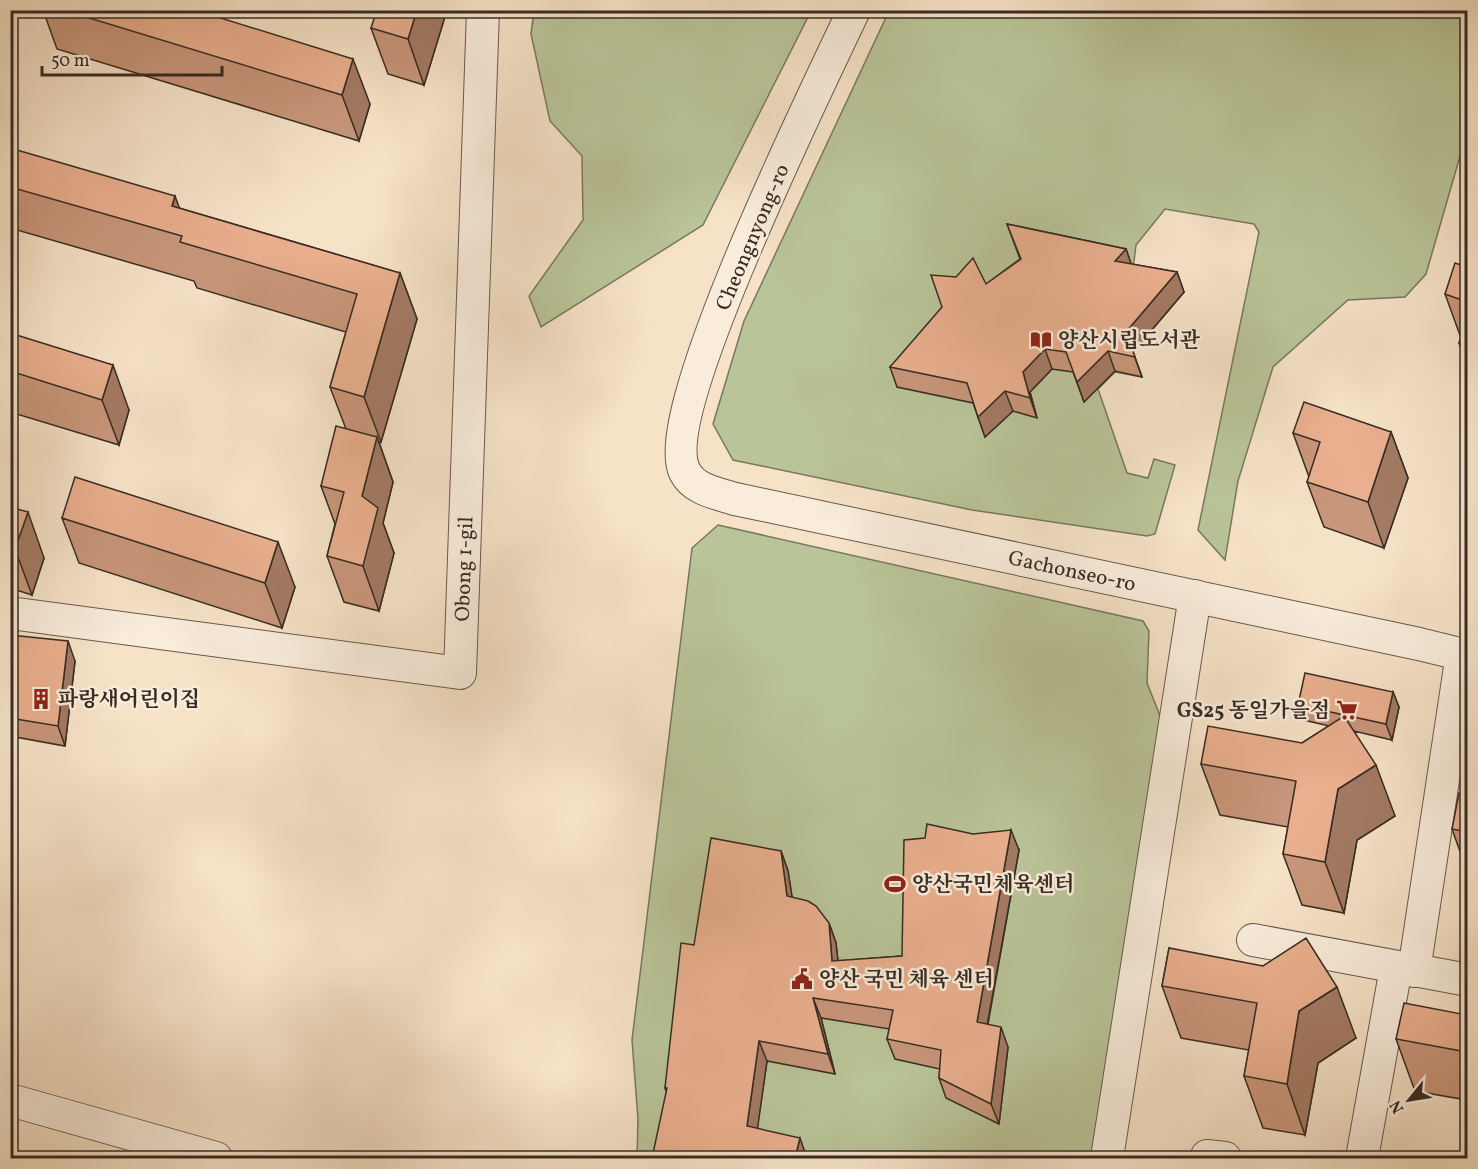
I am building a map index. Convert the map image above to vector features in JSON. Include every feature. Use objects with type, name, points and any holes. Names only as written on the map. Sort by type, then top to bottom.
[{"type":"street","name":"Obong 1-gil","points":[[10,612],[460,673],[483,10]]},
{"type":"street","name":"Cheongnyong-ro","points":[[684,472],[680,452],[688,409],[703,356],[754,225],[854,10]]},
{"type":"street","name":"Gachonseo-ro","points":[[684,472],[698,487],[735,499],[1465,655]]},
{"type":"street","points":[[1107,1158],[1195,596]]},
{"type":"street","points":[[1362,1158],[1405,969],[1465,655]]},
{"type":"street","points":[[1253,940],[1467,980]]},
{"type":"street","points":[[10,1100],[216,1158]]},
{"type":"green space","points":[[534,11],[811,11],[703,225],[541,327],[529,296],[583,220],[582,156],[550,121],[531,34]]},
{"type":"green space","points":[[889,11],[1462,11],[1468,29],[1467,132],[1426,274],[1405,297],[1348,300],[1273,367],[1238,481],[1225,560],[1198,530],[1259,232],[1254,224],[1165,209],[1136,245],[1133,269],[1184,292],[1133,352],[1142,377],[1115,372],[1098,389],[1127,473],[1148,478],[1154,459],[1175,465],[1155,534],[1147,536],[972,510],[733,460],[713,424],[744,321]]},
{"type":"green space","name":"양산국민체육센터","points":[[718,525],[1143,621],[1149,631],[1147,683],[1165,728],[1094,1158],[637,1158],[638,1119],[632,1040],[692,548]]},
{"type":"building","points":[[63,10],[195,10],[353,59],[342,95]]},
{"type":"building","points":[[377,10],[417,10],[408,39],[371,28]]},
{"type":"building","points":[[10,148],[175,196],[172,206],[400,273],[364,397],[330,387],[357,294],[180,242],[182,236],[10,187]]},
{"type":"building","name":"양산시립도서관","points":[[1007,224],[1126,249],[1115,261],[1177,272],[1126,332],[1135,357],[1108,351],[1077,382],[1066,352],[1045,349],[1023,372],[1030,398],[1005,391],[978,417],[967,383],[890,367],[942,307],[931,275],[956,277],[973,258],[986,284],[1021,259]]},
{"type":"building","points":[[1455,263],[1467,267],[1467,302],[1445,294]]},
{"type":"building","points":[[1467,318],[1467,346],[1459,343]]},
{"type":"building","points":[[10,333],[113,365],[102,400],[10,371]]},
{"type":"building","points":[[1304,402],[1391,432],[1368,502],[1307,482],[1320,442],[1293,433]]},
{"type":"building","points":[[336,426],[377,437],[362,496],[378,508],[363,566],[327,556],[344,492],[321,486]]},
{"type":"building","points":[[75,477],[278,542],[265,583],[62,518]]},
{"type":"building","points":[[10,507],[28,512],[15,549],[10,548]]},
{"type":"building","name":"파랑새어린이집","points":[[10,635],[68,641],[58,726],[10,718]]},
{"type":"building","points":[[1305,673],[1393,692],[1386,724],[1298,705]]},
{"type":"building","points":[[1344,716],[1376,765],[1338,789],[1325,862],[1283,854],[1296,781],[1201,764],[1208,726],[1302,743]]},
{"type":"building","points":[[1459,793],[1467,795],[1467,832],[1452,829]]},
{"type":"building","points":[[927,824],[973,834],[1011,830],[977,1022],[1001,1027],[991,1104],[939,1078],[941,1050],[887,1039],[893,1010],[813,998],[828,1054],[759,1041],[747,1126],[800,1138],[795,1158],[652,1158],[667,1088],[665,1088],[681,943],[694,945],[711,838],[781,851],[787,896],[808,901],[816,906],[829,923],[832,961],[902,956],[904,840],[925,838]]},
{"type":"building","points":[[1306,938],[1337,987],[1299,1011],[1287,1084],[1244,1076],[1257,1003],[1162,986],[1169,948],[1263,966]]},
{"type":"building","points":[[1404,1003],[1467,1015],[1467,1052],[1396,1039]]},
{"type":"place","name":"양산시립도서관","points":[[1041,340]]},
{"type":"place","name":"파랑새어린이집","points":[[41,699]]},
{"type":"place","name":"GS25 동일가을점","points":[[1347,710]]},
{"type":"place","name":"양산국민체육센터","points":[[895,884]]},
{"type":"place","name":"양산 국민 체육 센터","points":[[802,979]]}]
